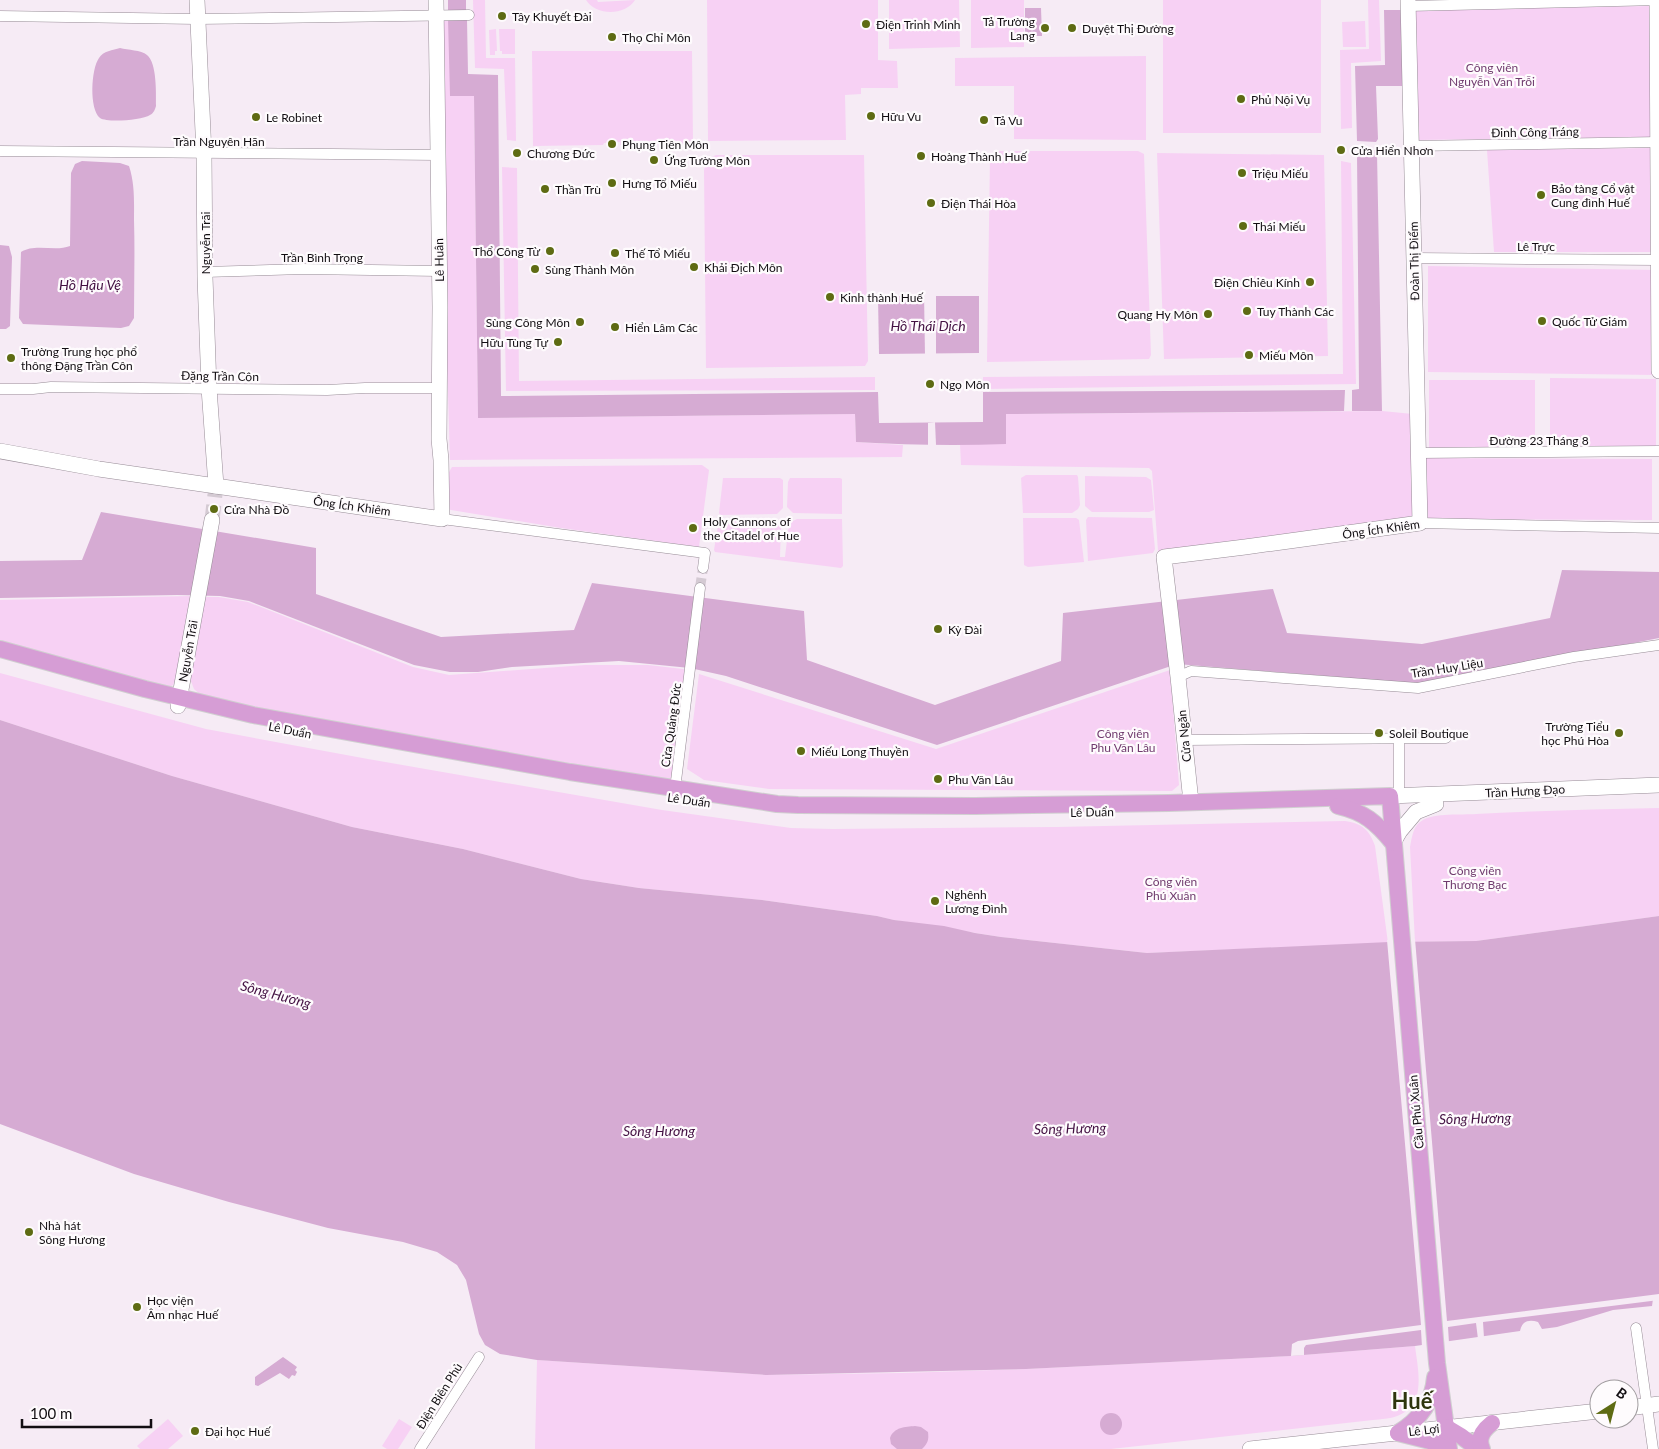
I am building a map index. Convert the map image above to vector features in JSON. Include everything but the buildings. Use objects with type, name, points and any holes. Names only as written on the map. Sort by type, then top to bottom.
[{"type":"main road","name":"Nguyễn Trãi","points":[[198,0],[204,154],[205,272],[209,388],[216,486]]},
{"type":"main road","name":"Lê Huân","points":[[436,0],[439,439],[442,519]]},
{"type":"main road","points":[[1657,0],[1659,371]]},
{"type":"main road","name":"Đoàn Thị Điểm","points":[[1408,3],[1420,523]]},
{"type":"main road","name":"Ông Ích Khiêm","points":[[0,450],[90,467],[442,519]]},
{"type":"main road","name":"Nguyễn Trãi","points":[[179,702],[212,520]]},
{"type":"main road","name":"Ông Ích Khiêm","points":[[1169,598],[1164,557],[1246,548],[1420,523]]},
{"type":"main road","name":"Cửa Ngăn","points":[[1169,598],[1191,807]]},
{"type":"main road","name":"Lê Duẩn","points":[[0,649],[179,702],[306,734],[593,786],[798,805],[1338,806],[1393,799]]},
{"type":"main road","name":"Lê Duẩn","points":[[0,658],[115,691],[179,702]]},
{"type":"main road","name":"Trần Hưng Đạo","points":[[1393,799],[1659,785]]},
{"type":"main road","name":"Trần Hưng Đạo","points":[[1393,799],[1436,804],[1659,794]]},
{"type":"main road","name":"Lê Duẩn","points":[[1191,807],[1393,799]]},
{"type":"main road","name":"Cầu Phú Xuân","points":[[1393,799],[1393,843],[1436,1363],[1446,1427],[1447,1449]]},
{"type":"main road","points":[[1338,806],[1358,812],[1373,820],[1393,843],[1416,812],[1436,804]]},
{"type":"main road","points":[[1398,1433],[1418,1419],[1425,1409],[1431,1397],[1435,1381],[1436,1363]]},
{"type":"main road","points":[[1639,1407],[1653,1405]]},
{"type":"main road","name":"Lê Lợi","points":[[1250,1449],[1589,1412]]},
{"type":"main road","points":[[1480,1449],[1482,1434],[1485,1428],[1492,1423]]},
{"type":"main road","points":[[1446,1427],[1480,1449]]},
{"type":"main road","points":[[1398,1433],[1423,1439],[1447,1449]]},
{"type":"street","points":[[1408,3],[1657,0]]},
{"type":"street","points":[[0,16],[198,19],[470,15]]},
{"type":"street","name":"Đinh Công Tráng","points":[[1411,146],[1659,142]]},
{"type":"street","name":"Trần Nguyên Hãn","points":[[0,151],[438,155]]},
{"type":"street","name":"Lê Trực","points":[[1414,258],[1657,260]]},
{"type":"street","name":"Trần Bình Trọng","points":[[205,272],[303,269],[439,271]]},
{"type":"street","name":"Đặng Trần Côn","points":[[0,389],[51,387],[327,390],[440,388]]},
{"type":"street","name":"Đường 23 Tháng 8","points":[[1419,453],[1659,452]]},
{"type":"street","name":"Ông Ích Khiêm","points":[[442,519],[705,553],[703,568]]},
{"type":"street","name":"Ông Ích Khiêm","points":[[1420,523],[1659,528]]},
{"type":"street","name":"Cửa Quảng Đức","points":[[674,793],[700,588]]},
{"type":"street","name":"Trần Huy Liệu","points":[[1178,673],[1191,671],[1418,688],[1574,657],[1659,645]]},
{"type":"street","points":[[1393,799],[1399,738]]},
{"type":"street","points":[[1185,740],[1446,738]]},
{"type":"street","points":[[1636,1328],[1653,1405],[1653,1449]]},
{"type":"street","name":"Điện Biên Phủ","points":[[420,1449],[479,1357]]},
{"type":"green space","points":[[473,0],[485,0],[486,58],[515,58],[516,141],[507,140],[504,69],[475,68]]},
{"type":"green space","points":[[586,0],[597,0],[598,2],[635,0],[625,9],[610,12],[596,9]]},
{"type":"green space","points":[[707,0],[878,0],[878,60],[897,61],[898,88],[861,88],[861,94],[845,95],[846,140],[708,141]]},
{"type":"green space","points":[[889,0],[959,0],[960,47],[889,49]]},
{"type":"green space","points":[[971,0],[1024,0],[1024,47],[971,48]]},
{"type":"green space","points":[[1163,0],[1321,0],[1321,133],[1163,133]]},
{"type":"green space","points":[[1368,0],[1379,0],[1381,61],[1351,63],[1352,128],[1341,129],[1340,50],[1369,49]]},
{"type":"green space","name":"Công viên Nguyễn Văn Trỗi","points":[[1651,6],[1652,137],[1418,140],[1415,10]]},
{"type":"green space","points":[[448,19],[474,96],[478,418],[855,414],[856,442],[903,445],[902,457],[450,460],[437,20]]},
{"type":"green space","points":[[1365,21],[1366,47],[1343,47],[1342,22]]},
{"type":"green space","points":[[496,29],[497,51],[495,51],[495,55],[490,55],[489,30]]},
{"type":"green space","points":[[499,29],[515,29],[515,54],[502,54],[502,51],[500,51]]},
{"type":"green space","points":[[532,51],[692,51],[693,144],[620,145],[620,142],[604,143],[603,145],[533,146]]},
{"type":"green space","points":[[1146,56],[1146,140],[1014,139],[1014,86],[955,86],[955,58]]},
{"type":"green space","points":[[1653,148],[1652,252],[1494,252],[1487,150]]},
{"type":"green space","points":[[998,151],[1138,151],[1144,154],[1151,355],[1149,359],[987,362],[990,156]]},
{"type":"green space","points":[[1157,153],[1324,155],[1328,356],[1164,359]]},
{"type":"green space","points":[[716,155],[864,155],[868,361],[865,366],[706,368],[704,170],[707,159]]},
{"type":"green space","points":[[1341,161],[1351,163],[1356,384],[983,389],[983,377],[1343,374]]},
{"type":"green space","points":[[502,167],[517,168],[519,381],[875,377],[875,390],[506,391]]},
{"type":"green space","name":"Quốc Tử Giám","points":[[1428,266],[1656,270],[1655,375],[1428,372]]},
{"type":"green space","points":[[1550,378],[1656,379],[1656,449],[1550,448]]},
{"type":"green space","points":[[1429,380],[1535,380],[1535,451],[1429,450]]},
{"type":"green space","points":[[1382,411],[1413,414],[1415,520],[1159,564],[1152,471],[1149,468],[961,465],[960,444],[1006,444],[1006,414]]},
{"type":"green space","points":[[1425,458],[1652,459],[1652,520],[1426,519]]},
{"type":"green space","points":[[702,465],[709,470],[699,547],[561,528],[445,509],[445,479],[452,467]]},
{"type":"green space","points":[[1026,475],[1077,475],[1080,505],[1078,509],[1072,513],[1023,513],[1021,478]]},
{"type":"green space","points":[[1085,476],[1146,477],[1151,480],[1154,510],[1149,512],[1092,512],[1085,506]]},
{"type":"green space","points":[[723,478],[780,478],[783,480],[783,508],[777,514],[720,515]]},
{"type":"green space","points":[[790,478],[842,479],[842,514],[793,513],[787,507],[788,482]]},
{"type":"green space","points":[[1088,517],[1152,518],[1155,549],[1153,553],[1088,561],[1086,520]]},
{"type":"green space","points":[[1023,518],[1076,518],[1079,520],[1084,562],[1028,567],[1024,565]]},
{"type":"green space","points":[[719,519],[777,520],[781,526],[780,557],[785,557],[789,523],[797,519],[842,519],[843,566],[841,568],[715,552]]},
{"type":"green space","points":[[191,596],[178,679],[171,687],[160,688],[0,640],[0,600]]},
{"type":"green space","points":[[204,597],[219,597],[248,602],[413,667],[449,675],[585,665],[648,665],[683,669],[688,672],[672,777],[668,781],[205,699],[194,689],[189,676]]},
{"type":"green space","name":"Công viên Phu Văn Lâu","points":[[1170,670],[1179,785],[1172,791],[769,789],[704,780],[687,769],[699,674],[936,749]]},
{"type":"green space","name":"Công viên Phú Xuân","points":[[0,673],[206,729],[662,810],[791,828],[1056,827],[1351,822],[1368,832],[1375,846],[1388,943],[1147,953],[1001,937],[877,916],[762,900],[639,888],[581,879],[463,849],[352,827],[172,776],[0,720]]},
{"type":"green space","name":"Công viên Thương Bạc","points":[[1659,808],[1659,916],[1476,941],[1415,942],[1410,847],[1415,828],[1423,820],[1434,816],[1448,815]]},
{"type":"green space","points":[[1415,1346],[1419,1376],[1417,1396],[1407,1411],[1385,1419],[1111,1449],[535,1449],[537,1360],[766,1375],[902,1373],[1291,1356]]},
{"type":"green space","points":[[168,1419],[183,1436],[168,1449],[140,1449],[137,1446]]},
{"type":"green space","points":[[399,1419],[412,1427],[398,1449],[387,1449],[382,1446]]},
{"type":"water","points":[[448,0],[466,0],[466,10],[448,11]]},
{"type":"water","points":[[1025,8],[1041,8],[1042,36],[1025,36]]},
{"type":"water","points":[[1384,10],[1404,10],[1405,86],[1376,86],[1378,139],[1376,142],[1357,141],[1355,66],[1385,65]]},
{"type":"water","points":[[448,19],[467,19],[468,74],[498,75],[501,396],[878,392],[879,423],[983,422],[983,392],[1345,390],[1344,411],[1006,414],[1006,444],[968,445],[856,442],[855,414],[478,418],[474,96],[450,96]]},
{"type":"water","points":[[120,48],[144,53],[150,59],[155,79],[156,106],[154,111],[146,117],[104,120],[96,113],[94,106],[92,89],[94,71],[96,63],[103,54]]},
{"type":"water","points":[[1359,150],[1375,150],[1377,153],[1382,411],[1352,411],[1352,390],[1359,389],[1357,152]]},
{"type":"water","name":"Hồ Hậu Vệ","points":[[82,161],[120,163],[129,166],[134,200],[134,318],[129,326],[121,328],[23,324],[19,318],[21,252],[32,248],[64,248],[70,246],[71,173],[75,164]]},
{"type":"water","points":[[0,245],[9,246],[12,257],[10,326],[6,329],[0,329]]},
{"type":"water","name":"Hồ Thái Dịch","points":[[878,296],[979,296],[979,353],[879,354]]},
{"type":"water","points":[[101,512],[316,548],[316,594],[441,637],[574,630],[592,583],[804,611],[807,660],[935,705],[1061,661],[1063,613],[1273,589],[1287,633],[1422,644],[1550,618],[1562,570],[1659,572],[1659,638],[1426,684],[1177,664],[937,745],[726,676],[690,668],[619,661],[512,667],[478,672],[450,672],[414,665],[249,601],[220,596],[0,598],[0,561],[82,560]]},
{"type":"water","name":"Sông Hương","points":[[0,720],[172,776],[352,827],[463,849],[581,879],[639,888],[762,900],[944,926],[1001,937],[1147,953],[1389,942],[1476,941],[1659,916],[1659,1298],[1653,1299],[1652,1306],[1613,1310],[1557,1327],[1542,1329],[1538,1322],[1529,1321],[1522,1325],[1520,1331],[1415,1346],[1291,1356],[1026,1369],[766,1375],[537,1360],[500,1354],[485,1345],[479,1334],[466,1280],[457,1265],[437,1252],[403,1242],[328,1228],[229,1202],[134,1174],[0,1124]]},
{"type":"water","points":[[283,1357],[297,1367],[295,1376],[292,1375],[289,1379],[280,1373],[258,1386],[255,1385],[255,1377]]},
{"type":"water","points":[[1111,1413],[1119,1416],[1122,1424],[1119,1432],[1111,1435],[1103,1432],[1100,1424],[1103,1416]]},
{"type":"water","points":[[921,1427],[928,1432],[928,1441],[922,1449],[897,1449],[891,1444],[890,1438],[894,1432],[900,1428]]},
{"type":"pier","points":[[924,293],[936,293],[936,356],[925,356]]},
{"type":"pier","points":[[935,422],[936,445],[928,445],[928,423]]},
{"type":"pier","points":[[1415,939],[1447,1321],[1659,1294],[1659,1300],[1483,1322],[1484,1338],[1478,1339],[1476,1323],[1448,1327],[1449,1343],[1422,1347],[1421,1330],[1306,1345],[1304,1355],[1291,1356],[1292,1344],[1298,1341],[1421,1325],[1387,940]]},
{"type":"tunnel","points":[[212,520],[216,486]]},
{"type":"tunnel","points":[[700,588],[703,568]]},
{"type":"place","name":"Tây Khuyết Đài","points":[[502,16]]},
{"type":"place","name":"Điện Trinh Minh","points":[[866,24]]},
{"type":"place","name":"Tả Trường Lang","points":[[1045,28]]},
{"type":"place","name":"Duyệt Thị Đường","points":[[1072,28]]},
{"type":"place","name":"Thọ Chỉ Môn","points":[[612,37]]},
{"type":"place","name":"Phủ Nội Vụ","points":[[1241,99]]},
{"type":"place","name":"Hữu Vu","points":[[871,116]]},
{"type":"place","name":"Le Robinet","points":[[256,117]]},
{"type":"place","name":"Tả Vu","points":[[984,120]]},
{"type":"place","name":"Phụng Tiên Môn","points":[[612,144]]},
{"type":"place","name":"Cửa Hiển Nhơn","points":[[1341,150]]},
{"type":"place","name":"Chương Đức","points":[[517,153]]},
{"type":"place","name":"Hoàng Thành Huế","points":[[921,156]]},
{"type":"place","name":"Ứng Tường Môn","points":[[654,160]]},
{"type":"place","name":"Triệu Miếu","points":[[1242,173]]},
{"type":"place","name":"Hưng Tổ Miếu","points":[[612,183]]},
{"type":"place","name":"Thần Trù","points":[[545,189]]},
{"type":"place","name":"Bảo tàng Cổ vật Cung đình Huế","points":[[1541,195]]},
{"type":"place","name":"Điện Thái Hòa","points":[[931,203]]},
{"type":"place","name":"Thái Miếu","points":[[1243,226]]},
{"type":"place","name":"Thổ Công Từ","points":[[550,251]]},
{"type":"place","name":"Thế Tổ Miếu","points":[[615,253]]},
{"type":"place","name":"Khải Địch Môn","points":[[694,267]]},
{"type":"place","name":"Sùng Thành Môn","points":[[535,269]]},
{"type":"place","name":"Điện Chiêu Kính","points":[[1310,282]]},
{"type":"place","name":"Kinh thành Huế","points":[[830,297]]},
{"type":"place","name":"Tuy Thành Các","points":[[1247,311]]},
{"type":"place","name":"Quang Hy Môn","points":[[1208,314]]},
{"type":"place","name":"Quốc Tử Giám","points":[[1542,321]]},
{"type":"place","name":"Sùng Công Môn","points":[[580,322]]},
{"type":"place","name":"Hiển Lâm Các","points":[[615,327]]},
{"type":"place","name":"Hữu Tùng Tự","points":[[558,342]]},
{"type":"place","name":"Miếu Môn","points":[[1249,355]]},
{"type":"place","name":"Trường Trung học phổ thông Đặng Trần Côn","points":[[11,358]]},
{"type":"place","name":"Ngọ Môn","points":[[930,384]]},
{"type":"place","name":"Cửa Nhà Đồ","points":[[214,509]]},
{"type":"place","name":"Holy Cannons of the Citadel of Hue","points":[[693,528]]},
{"type":"place","name":"Kỳ Đài","points":[[938,629]]},
{"type":"place","name":"Soleil Boutique","points":[[1379,733]]},
{"type":"place","name":"Trường Tiểu học Phú Hòa","points":[[1619,733]]},
{"type":"place","name":"Miếu Long Thuyền","points":[[801,751]]},
{"type":"place","name":"Phu Văn Lâu","points":[[938,779]]},
{"type":"place","name":"Nghênh Lương Đình","points":[[935,901]]},
{"type":"place","name":"Nhà hát Sông Hương","points":[[29,1232]]},
{"type":"place","name":"Học viện Âm nhạc Huế","points":[[137,1307]]},
{"type":"place","name":"Đại học Huế","points":[[195,1431]]},
{"type":"district","name":"Huế","points":[[1412,1400]]}]
